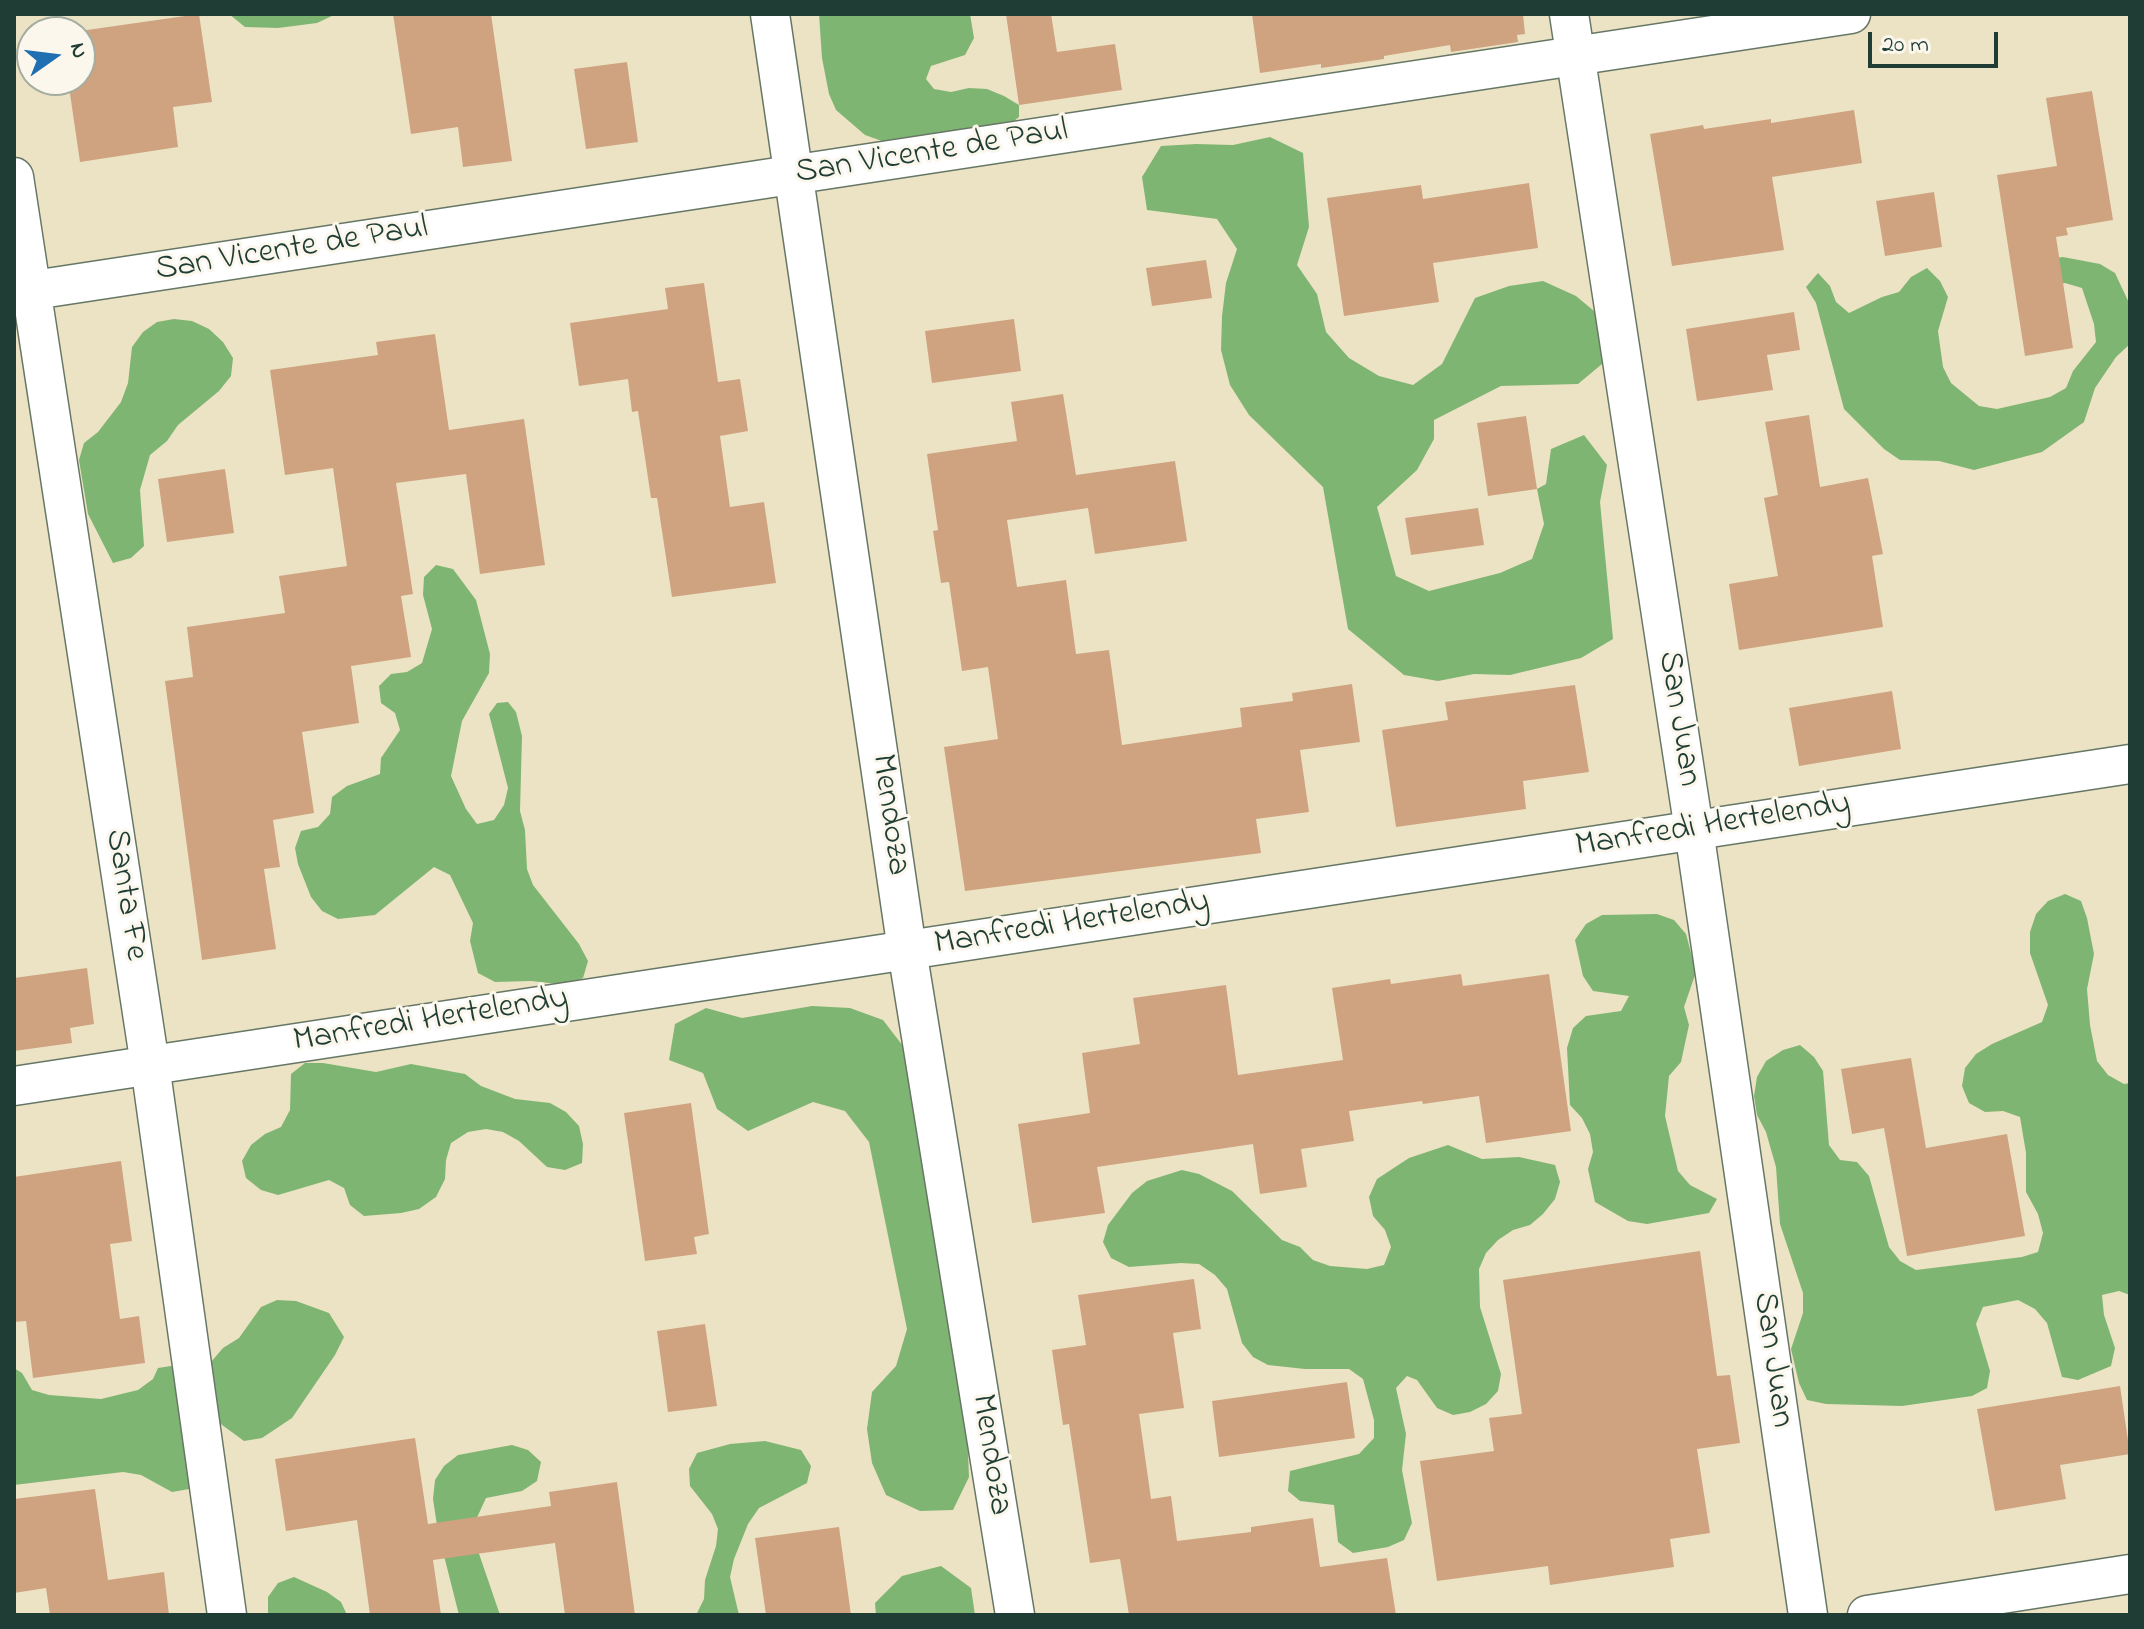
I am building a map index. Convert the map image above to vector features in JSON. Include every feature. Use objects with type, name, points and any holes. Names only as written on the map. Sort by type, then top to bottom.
[{"type":"street","name":"Mendoza","points":[[770,14],[907,950],[1015,1615]]},
{"type":"street","name":"San Juan","points":[[1569,14],[1694,830],[1808,1615]]},
{"type":"street","name":"San Vicente de Paul","points":[[23,292],[1851,14]]},
{"type":"street","name":"Santa Fe","points":[[14,177],[23,292],[150,1065],[227,1615]]},
{"type":"street","name":"Manfredi Hertelendy","points":[[14,1086],[2130,764]]},
{"type":"street","points":[[1867,1615],[2130,1574]]},
{"type":"green space","points":[[229,14],[336,14],[317,23],[278,28],[245,27]]},
{"type":"green space","points":[[819,14],[970,14],[974,38],[965,55],[931,66],[926,79],[934,89],[951,92],[969,88],[987,89],[1019,105],[1019,117],[1004,129],[918,145],[882,141],[865,135],[836,110],[829,94],[822,58]]},
{"type":"green space","points":[[1270,137],[1303,153],[1309,227],[1297,265],[1317,294],[1326,332],[1349,358],[1379,376],[1413,385],[1442,364],[1475,298],[1509,286],[1543,281],[1576,296],[1606,321],[1608,359],[1578,384],[1501,386],[1434,420],[1434,439],[1417,470],[1377,507],[1396,576],[1429,591],[1500,573],[1532,559],[1544,524],[1537,489],[1546,484],[1551,449],[1584,435],[1607,465],[1600,502],[1613,639],[1581,658],[1510,675],[1474,674],[1438,681],[1404,675],[1348,629],[1323,487],[1249,415],[1230,385],[1221,350],[1222,316],[1226,283],[1237,249],[1217,219],[1147,210],[1142,177],[1161,146],[1233,145]]},
{"type":"green space","points":[[2063,257],[2100,264],[2115,273],[2130,305],[2130,344],[2116,357],[2095,388],[2084,422],[2042,452],[1974,470],[1939,461],[1900,460],[1884,449],[1844,409],[1816,303],[1806,287],[1818,273],[1830,286],[1836,302],[1849,313],[1899,292],[1911,277],[1927,268],[1940,281],[1948,297],[1938,331],[1943,367],[1951,383],[1979,406],[1997,409],[2050,397],[2066,388],[2073,371],[2096,342],[2094,324],[2082,288],[2065,283],[2048,286],[2045,259]]},
{"type":"green space","points":[[174,319],[192,321],[209,329],[223,342],[233,358],[231,376],[150,455],[140,490],[144,546],[131,558],[113,563],[88,514],[79,460],[84,443],[98,432],[121,402],[128,383],[132,347],[143,332],[157,322]]},
{"type":"green space","points":[[436,565],[453,569],[476,600],[490,654],[489,673],[462,721],[451,776],[466,809],[477,824],[494,820],[504,805],[508,788],[489,714],[497,703],[508,702],[516,712],[522,736],[520,811],[525,830],[527,869],[533,885],[579,944],[588,961],[583,978],[567,985],[531,981],[495,982],[478,973],[470,941],[473,923],[450,875],[434,867],[375,915],[338,919],[322,911],[311,897],[298,864],[295,848],[301,831],[318,827],[330,814],[332,797],[347,786],[380,774],[381,758],[400,730],[395,713],[381,703],[379,686],[391,674],[407,672],[422,663],[432,629],[423,595],[424,577]]},
{"type":"green space","points":[[2065,894],[2081,901],[2094,954],[2087,989],[2097,1061],[2108,1075],[2124,1084],[2130,1083],[2130,1295],[2119,1291],[2102,1295],[2104,1315],[2115,1348],[2111,1366],[2078,1380],[2062,1377],[2047,1323],[2035,1309],[2018,1300],[1983,1307],[1976,1324],[1990,1371],[1987,1388],[1972,1396],[1902,1406],[1826,1404],[1807,1400],[1799,1383],[1791,1349],[1803,1313],[1803,1293],[1780,1224],[1776,1167],[1766,1132],[1757,1115],[1754,1096],[1757,1077],[1766,1061],[1783,1050],[1800,1045],[1814,1057],[1823,1071],[1829,1145],[1840,1160],[1857,1162],[1869,1176],[1889,1247],[1900,1261],[1916,1270],[2022,1257],[2038,1252],[2043,1233],[2038,1214],[2026,1192],[2026,1153],[2020,1117],[2003,1111],[1985,1112],[1969,1103],[1962,1086],[1965,1068],[1976,1054],[2042,1022],[2048,1005],[2030,953],[2030,932],[2036,914],[2048,901]]},
{"type":"green space","points":[[1657,914],[1674,920],[1686,934],[1696,972],[1684,1007],[1689,1025],[1681,1062],[1669,1076],[1665,1116],[1678,1171],[1690,1185],[1717,1199],[1709,1213],[1647,1224],[1628,1221],[1595,1202],[1588,1169],[1593,1152],[1590,1134],[1582,1118],[1570,1105],[1567,1048],[1573,1028],[1586,1016],[1621,1011],[1629,996],[1593,991],[1583,976],[1575,940],[1586,924],[1602,915]]},
{"type":"green space","points":[[812,1006],[850,1008],[883,1020],[906,1050],[937,1261],[966,1407],[969,1477],[953,1510],[920,1511],[886,1495],[872,1463],[867,1429],[872,1392],[896,1366],[907,1329],[869,1142],[845,1111],[813,1102],[748,1131],[717,1109],[703,1073],[669,1060],[675,1024],[706,1008],[742,1018]]},
{"type":"green space","points":[[305,1063],[376,1072],[411,1064],[465,1074],[481,1086],[515,1099],[550,1103],[566,1112],[579,1126],[583,1144],[582,1163],[565,1170],[547,1167],[519,1141],[503,1132],[486,1129],[468,1132],[451,1143],[445,1179],[436,1197],[419,1209],[364,1216],[350,1205],[344,1188],[329,1180],[278,1195],[261,1190],[246,1178],[242,1161],[251,1145],[281,1127],[290,1110],[291,1074]]},
{"type":"green space","points":[[1448,1145],[1482,1159],[1519,1157],[1555,1165],[1560,1182],[1555,1199],[1543,1214],[1530,1225],[1513,1230],[1498,1240],[1486,1253],[1479,1269],[1480,1307],[1501,1374],[1498,1391],[1486,1404],[1470,1412],[1453,1415],[1437,1408],[1417,1380],[1407,1376],[1396,1388],[1406,1434],[1402,1470],[1412,1523],[1404,1540],[1388,1547],[1353,1553],[1338,1542],[1334,1505],[1300,1501],[1288,1491],[1290,1471],[1359,1454],[1374,1438],[1374,1420],[1363,1379],[1349,1369],[1268,1365],[1253,1357],[1242,1343],[1227,1289],[1215,1275],[1199,1264],[1129,1267],[1111,1258],[1103,1242],[1108,1225],[1132,1193],[1147,1181],[1182,1170],[1199,1174],[1232,1191],[1282,1240],[1300,1247],[1313,1260],[1330,1266],[1367,1269],[1384,1265],[1391,1247],[1385,1230],[1373,1216],[1369,1197],[1377,1179],[1409,1158]]},
{"type":"green space","points":[[277,1300],[296,1301],[329,1313],[344,1337],[292,1418],[262,1438],[244,1441],[214,1419],[204,1379],[211,1362],[223,1348],[239,1338],[261,1307]]},
{"type":"green space","points":[[171,1366],[179,1375],[188,1434],[189,1489],[172,1492],[141,1475],[123,1472],[14,1485],[14,1368],[22,1373],[32,1390],[49,1395],[101,1399],[138,1390],[153,1379],[158,1368]]},
{"type":"green space","points":[[765,1441],[801,1450],[811,1466],[807,1483],[759,1508],[748,1524],[730,1577],[739,1615],[696,1615],[704,1599],[705,1580],[718,1529],[712,1514],[690,1486],[689,1469],[697,1453],[730,1444]]},
{"type":"green space","points":[[512,1445],[528,1450],[541,1462],[537,1481],[522,1491],[486,1498],[474,1524],[475,1542],[500,1615],[459,1615],[438,1532],[433,1499],[435,1480],[444,1466],[458,1455]]},
{"type":"green space","points":[[941,1566],[971,1588],[975,1615],[876,1615],[875,1603],[902,1576]]},
{"type":"green space","points":[[294,1577],[341,1602],[347,1615],[268,1615],[268,1597],[278,1583]]},
{"type":"building","points":[[199,14],[212,102],[173,107],[178,147],[80,162],[70,96],[96,96],[96,29]]},
{"type":"building","points":[[393,14],[491,14],[512,161],[463,167],[458,127],[411,134]]},
{"type":"building","points":[[1006,14],[1051,14],[1057,52],[1115,44],[1122,90],[1019,105]]},
{"type":"building","points":[[1252,14],[1523,14],[1525,34],[1517,35],[1518,42],[1451,52],[1450,45],[1384,56],[1384,59],[1260,73]]},
{"type":"building","points":[[627,62],[638,142],[586,149],[574,69]]},
{"type":"building","points":[[2092,91],[2113,220],[2066,228],[2068,235],[2056,237],[2073,348],[2025,356],[1997,175],[2057,166],[2046,98]]},
{"type":"building","points":[[1854,110],[1862,163],[1772,177],[1784,250],[1672,266],[1650,134],[1703,125],[1704,129],[1771,119],[1771,123]]},
{"type":"building","points":[[1529,183],[1538,248],[1433,263],[1439,302],[1344,316],[1327,198],[1421,185],[1423,199]]},
{"type":"building","points":[[1934,192],[1942,247],[1885,256],[1876,201]]},
{"type":"building","points":[[1206,260],[1212,298],[1152,306],[1146,268]]},
{"type":"building","points":[[704,283],[718,382],[740,379],[748,431],[720,436],[730,507],[764,502],[776,583],[672,597],[657,498],[651,498],[638,411],[632,412],[628,379],[579,386],[570,323],[668,309],[665,288]]},
{"type":"building","points":[[1794,312],[1800,350],[1767,355],[1773,390],[1697,401],[1686,329]]},
{"type":"building","points":[[1014,319],[1021,371],[932,383],[925,331]]},
{"type":"building","points":[[435,334],[449,430],[524,419],[545,565],[480,574],[466,474],[396,483],[413,594],[401,596],[411,657],[351,666],[359,723],[302,732],[314,813],[273,820],[280,867],[264,869],[276,949],[202,960],[165,681],[193,677],[187,627],[285,613],[279,576],[347,566],[333,468],[285,475],[270,370],[378,355],[376,342]]},
{"type":"building","points":[[1063,394],[1076,475],[1175,461],[1187,541],[1095,554],[1088,508],[1007,520],[1017,587],[1066,580],[1076,654],[1109,650],[1122,745],[1242,727],[1240,708],[1293,701],[1292,693],[1352,684],[1360,742],[1300,750],[1309,812],[1256,819],[1261,853],[965,891],[944,747],[998,739],[988,667],[962,671],[949,582],[941,583],[933,531],[938,530],[927,454],[1017,441],[1011,402]]},
{"type":"building","points":[[1809,415],[1820,487],[1868,478],[1883,554],[1872,556],[1883,627],[1739,650],[1729,584],[1778,576],[1764,498],[1778,495],[1765,422]]},
{"type":"building","points":[[1526,416],[1537,489],[1488,496],[1477,423]]},
{"type":"building","points":[[225,469],[234,533],[167,542],[158,479]]},
{"type":"building","points":[[1478,508],[1484,545],[1411,555],[1405,518]]},
{"type":"building","points":[[1575,685],[1589,772],[1523,781],[1526,809],[1396,827],[1382,730],[1448,720],[1445,702]]},
{"type":"building","points":[[1892,691],[1901,749],[1799,766],[1789,708]]},
{"type":"building","points":[[87,968],[94,1024],[70,1028],[72,1043],[14,1051],[14,978]]},
{"type":"building","points":[[1461,974],[1463,986],[1549,974],[1571,1131],[1486,1143],[1479,1096],[1349,1111],[1354,1141],[1301,1149],[1307,1187],[1260,1194],[1253,1144],[1097,1167],[1105,1213],[1032,1223],[1018,1124],[1090,1113],[1082,1053],[1140,1044],[1133,998],[1226,985],[1238,1075],[1343,1060],[1332,988],[1390,979],[1391,984]]},
{"type":"building","points":[[1911,1058],[1926,1148],[2007,1134],[2025,1236],[1907,1256],[1884,1128],[1852,1134],[1841,1069]]},
{"type":"building","points":[[691,1103],[709,1234],[694,1237],[697,1254],[645,1261],[624,1113]]},
{"type":"building","points":[[121,1161],[132,1241],[110,1244],[120,1319],[139,1316],[145,1363],[33,1378],[26,1321],[14,1322],[14,1177]]},
{"type":"building","points":[[1700,1251],[1717,1376],[1730,1375],[1740,1443],[1697,1449],[1710,1533],[1670,1539],[1674,1567],[1550,1585],[1548,1566],[1437,1581],[1420,1461],[1494,1451],[1489,1418],[1522,1414],[1503,1280]]},
{"type":"building","points":[[1194,1279],[1201,1329],[1173,1333],[1184,1408],[1139,1414],[1151,1499],[1171,1496],[1177,1541],[1251,1532],[1251,1527],[1313,1518],[1320,1567],[1387,1558],[1396,1615],[1129,1615],[1120,1559],[1090,1563],[1069,1424],[1063,1425],[1052,1350],[1086,1345],[1078,1295]]},
{"type":"building","points":[[705,1324],[717,1406],[668,1412],[657,1331]]},
{"type":"building","points":[[1347,1382],[1355,1438],[1219,1457],[1212,1401]]},
{"type":"building","points":[[2120,1386],[2130,1454],[2060,1465],[2066,1499],[1995,1511],[1977,1409]]},
{"type":"building","points":[[415,1438],[428,1524],[551,1506],[549,1492],[617,1482],[635,1615],[565,1615],[555,1543],[433,1560],[441,1615],[370,1615],[357,1520],[286,1531],[275,1459]]},
{"type":"building","points":[[95,1489],[108,1580],[164,1572],[169,1615],[50,1615],[46,1588],[14,1593],[14,1499]]},
{"type":"building","points":[[839,1527],[851,1615],[766,1615],[755,1538]]}]
